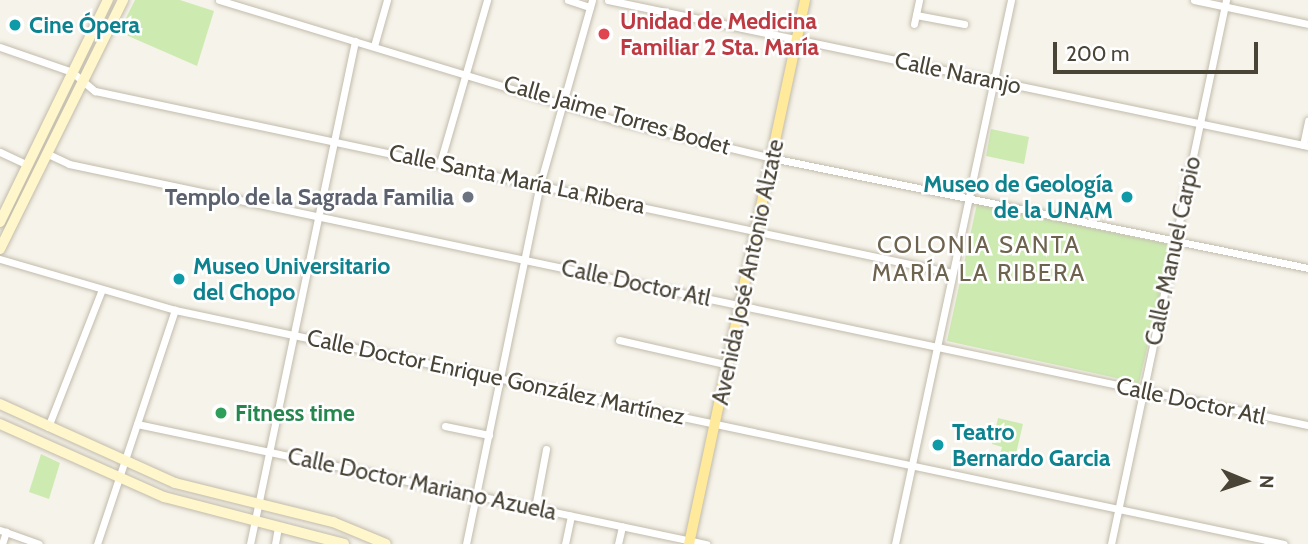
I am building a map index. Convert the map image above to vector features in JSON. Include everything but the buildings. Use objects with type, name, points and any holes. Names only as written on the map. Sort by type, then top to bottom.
[{"type":"main road","points":[[0,222],[107,0]]},
{"type":"main road","points":[[0,250],[123,0]]},
{"type":"main road","name":"Avenida José Antonio Alzate","points":[[690,542],[805,0]]},
{"type":"main road","points":[[0,404],[175,484],[333,522],[386,544]]},
{"type":"main road","points":[[0,424],[178,502],[344,544]]},
{"type":"street","name":"Calle Jaime Torres Bodet","points":[[219,0],[467,72],[562,103],[772,158],[969,196],[1308,268]]},
{"type":"street","points":[[374,46],[387,0]]},
{"type":"street","points":[[440,163],[488,0]]},
{"type":"street","points":[[466,544],[540,184],[591,3],[568,0]]},
{"type":"street","name":"Calle Naranjo","points":[[608,0],[1305,145]]},
{"type":"street","points":[[914,24],[919,0]]},
{"type":"street","points":[[895,544],[1011,0]]},
{"type":"street","points":[[1194,0],[1225,3],[1308,24]]},
{"type":"street","name":"Calle Manuel Carpio","points":[[1111,544],[1225,3]]},
{"type":"street","points":[[916,15],[964,24]]},
{"type":"street","points":[[250,544],[355,41]]},
{"type":"street","points":[[0,47],[72,72]]},
{"type":"street","name":"Calle Santa María La Ribera","points":[[72,72],[95,91],[952,273]]},
{"type":"street","points":[[1305,145],[1308,121]]},
{"type":"street","points":[[0,152],[28,165]]},
{"type":"street","name":"Calle Doctor Atl","points":[[48,154],[69,164],[1308,425]]},
{"type":"street","name":"Calle Doctor Enrique González Martínez","points":[[0,259],[175,310],[1284,544]]},
{"type":"street","points":[[48,427],[102,289]]},
{"type":"street","points":[[97,544],[175,310]]},
{"type":"street","points":[[619,340],[729,365]]},
{"type":"street","name":"Calle Doctor Mariano Azuela","points":[[137,424],[706,544]]},
{"type":"street","points":[[445,426],[489,435]]},
{"type":"street","points":[[535,508],[546,449]]},
{"type":"street","points":[[565,544],[571,516]]},
{"type":"street","points":[[618,544],[622,526]]},
{"type":"street","points":[[275,544],[278,527]]},
{"type":"street","points":[[2,544],[3,531],[39,544]]},
{"type":"green space","points":[[135,0],[180,0],[214,11],[197,66],[119,32]]},
{"type":"green space","points":[[991,129],[1029,137],[1024,164],[986,156]]},
{"type":"green space","points":[[977,204],[1167,244],[1170,249],[1139,383],[947,341]]},
{"type":"green space","points":[[998,418],[1023,424],[1015,458],[1000,454],[1002,447],[992,444]]},
{"type":"green space","points":[[41,454],[60,463],[49,499],[29,492]]},
{"type":"place","name":"Cine Ópera","points":[[15,25]]},
{"type":"place","name":"Unidad de Medicina Familiar 2 Sta. María","points":[[604,34]]},
{"type":"place","name":"Templo de la Sagrada Familia","points":[[468,197]]},
{"type":"place","name":"Museo de Geología de la UNAM","points":[[1127,197]]},
{"type":"place","name":"Museo Universitario del Chopo","points":[[179,279]]},
{"type":"place","name":"Fitness time","points":[[221,413]]},
{"type":"place","name":"Teatro Bernardo Garcia","points":[[938,445]]},
{"type":"district","name":"COLONIA SANTA MARÍA LA RIBERA","points":[[979,259]]}]
